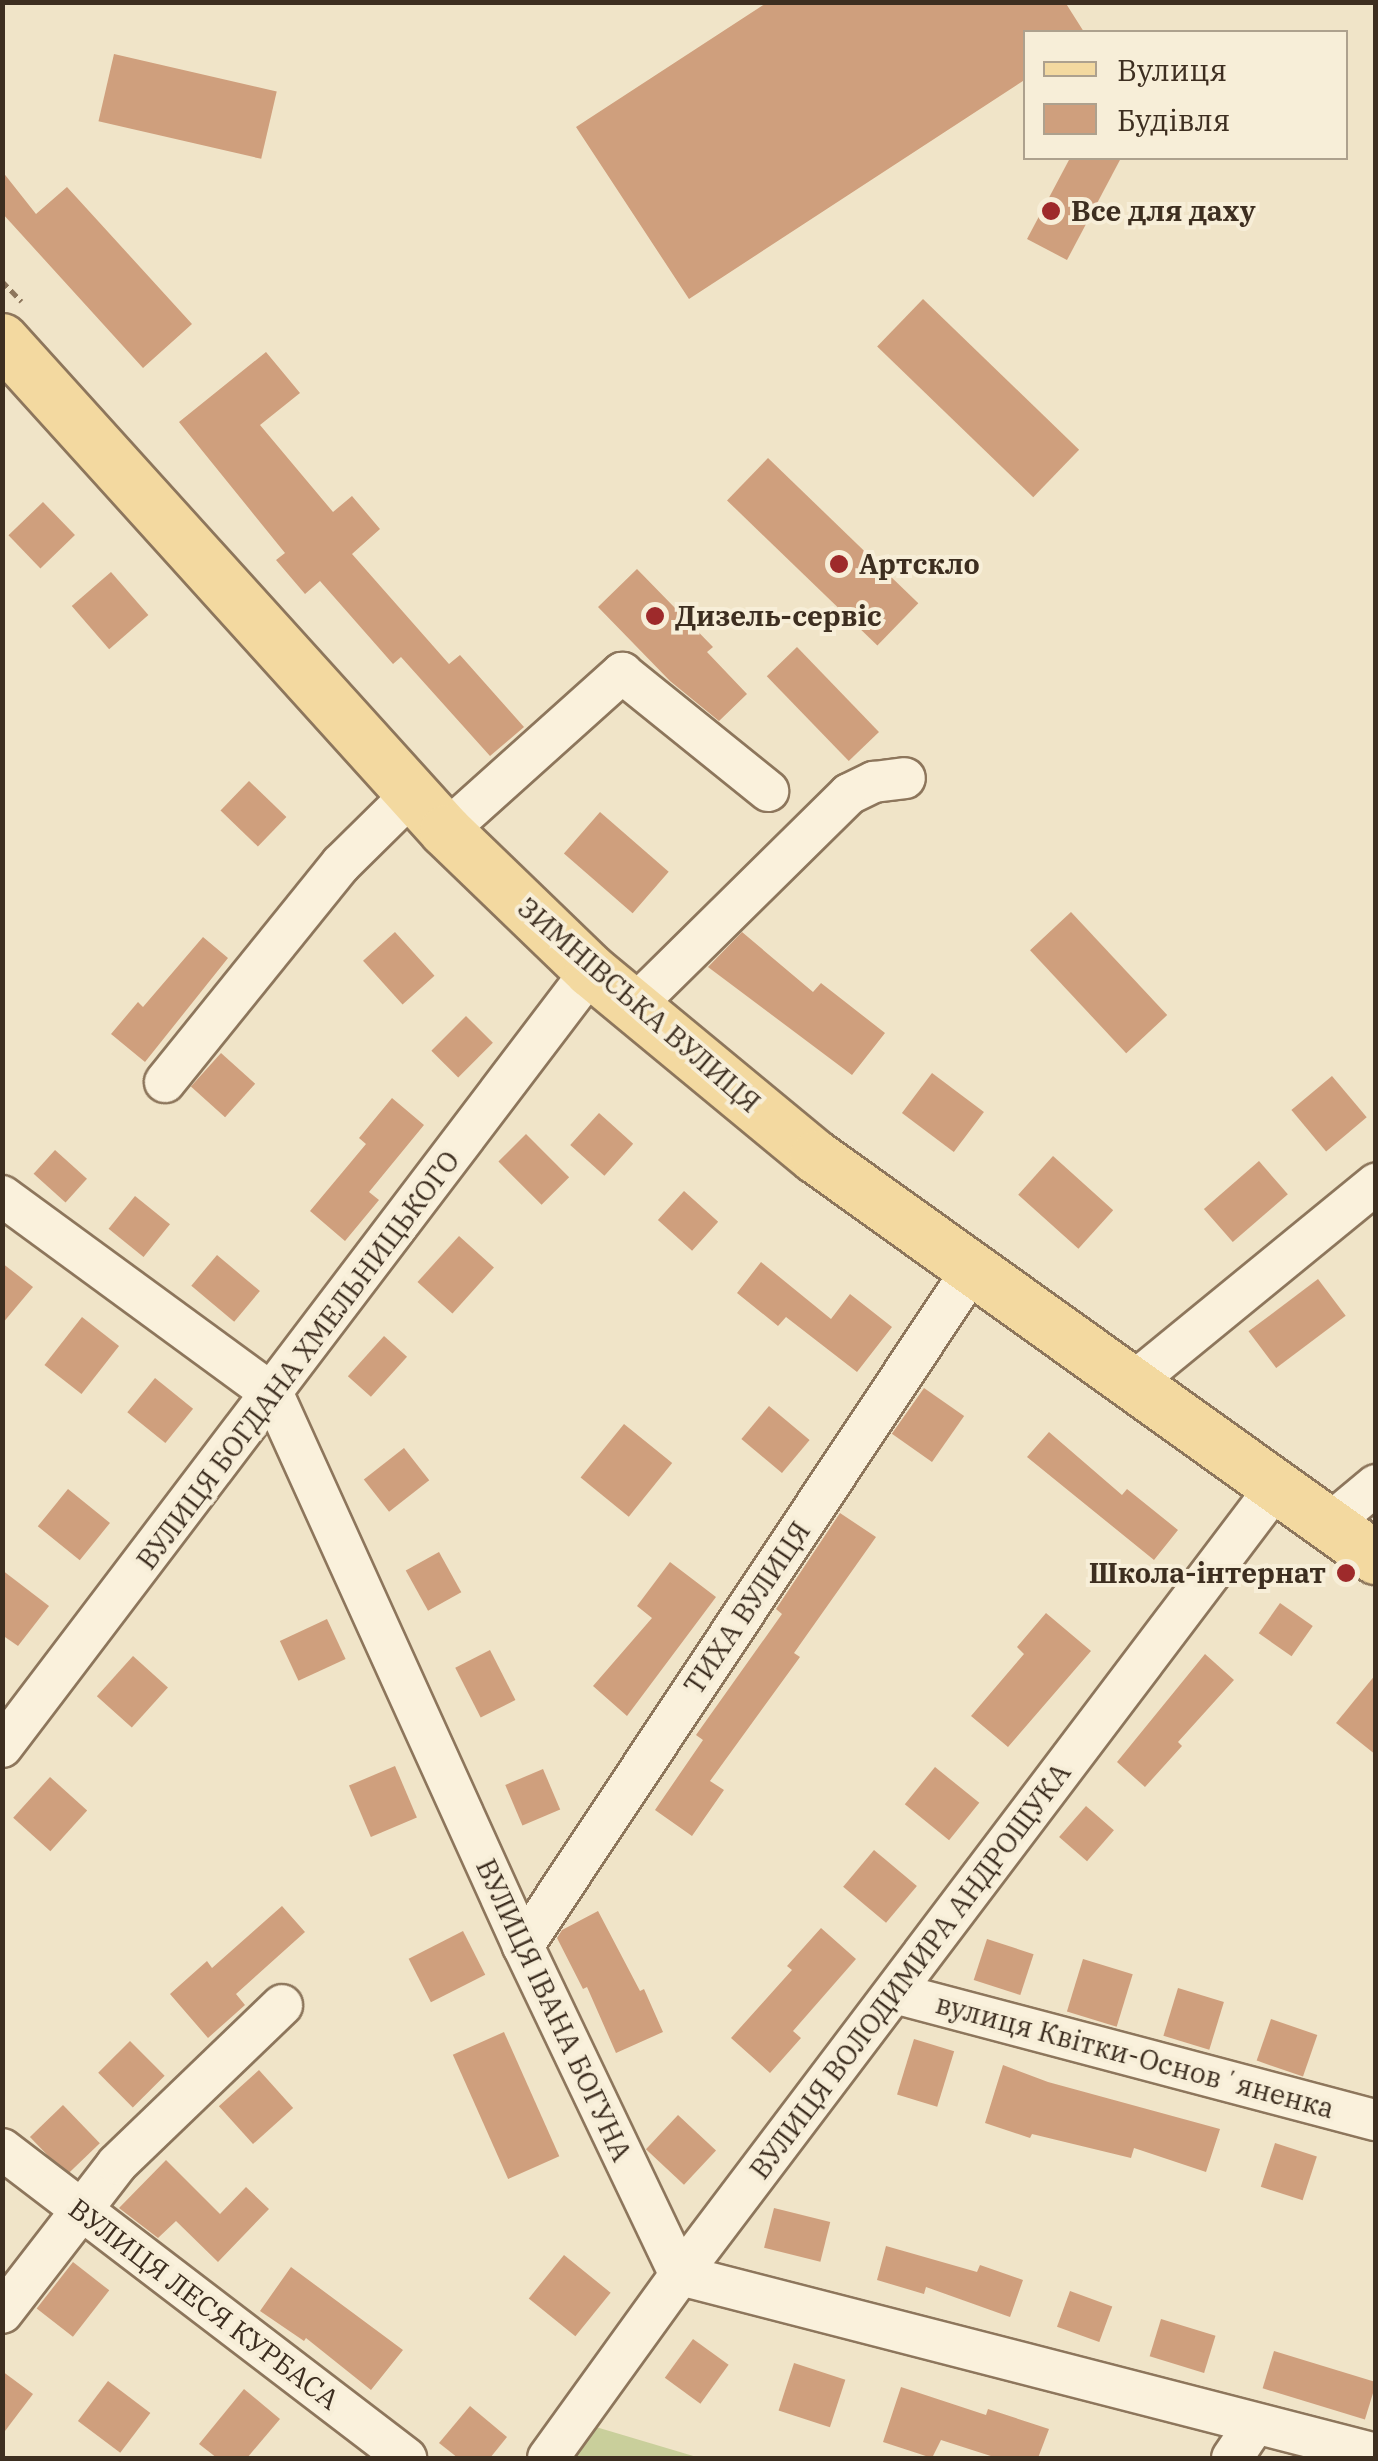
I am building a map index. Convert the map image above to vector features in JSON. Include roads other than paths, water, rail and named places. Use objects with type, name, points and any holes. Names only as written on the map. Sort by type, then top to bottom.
[{"type":"main road","name":"ЗИМНІВСЬКА ВУЛИЦЯ","points":[[15,324],[429,812],[591,971],[816,1156],[1376,1558]]},
{"type":"street","points":[[165,1082],[340,864],[429,812],[622,673],[768,792]]},
{"type":"street","points":[[634,1006],[849,794],[874,782],[905,778]]},
{"type":"street","name":"ВУЛИЦЯ БОГДАНА ХМЕЛЬНИЦЬКОГО","points":[[2,1747],[591,971]]},
{"type":"street","points":[[1130,1385],[1376,1184]]},
{"type":"street","name":"ВУЛИЦЯ ІВАНА БОГУНА","points":[[2,1196],[272,1394],[523,1946],[680,2276]]},
{"type":"street","name":"ТИХА ВУЛИЦЯ","points":[[523,1946],[972,1270]]},
{"type":"street","points":[[1329,1524],[1376,1485]]},
{"type":"street","name":"ВУЛИЦЯ ВОЛОДИМИРА АНДРОЩУКА","points":[[548,2458],[680,2276],[1276,1487]]},
{"type":"street","name":"вулиця Квітки-Основʼяненка","points":[[894,1992],[1376,2120]]},
{"type":"street","points":[[2,2313],[116,2164],[282,2005]]},
{"type":"street","name":"ВУЛИЦЯ ЛЕСЯ КУРБАСА","points":[[2,2149],[406,2458]]},
{"type":"street","points":[[680,2276],[1376,2454]]},
{"type":"street","points":[[1232,2458],[1254,2425]]},
{"type":"place","name":"Все для даху","points":[[1051,211]]},
{"type":"place","name":"Артскло","points":[[839,564]]},
{"type":"place","name":"Дизель-сервіс","points":[[655,616]]},
{"type":"place","name":"Школа-інтернат","points":[[1346,1573]]}]
